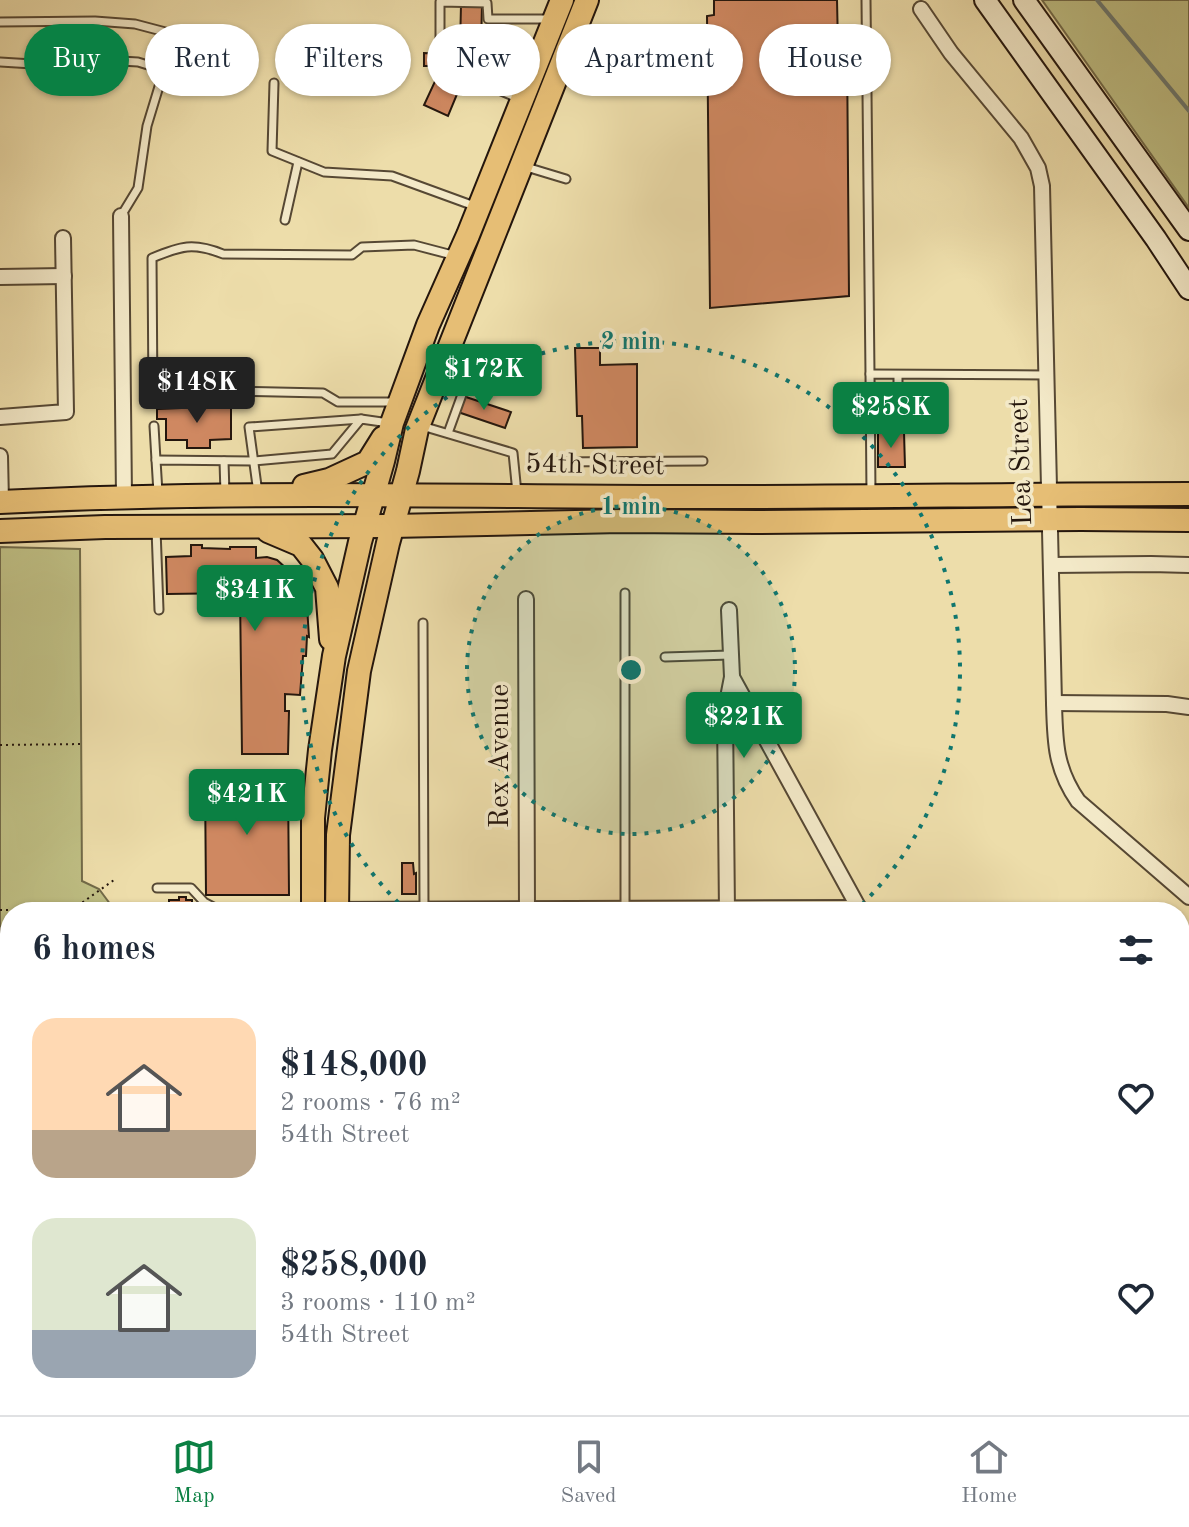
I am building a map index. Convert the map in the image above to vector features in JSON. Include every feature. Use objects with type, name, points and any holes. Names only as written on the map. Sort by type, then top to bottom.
[{"type":"main road","points":[[337,902],[338,835],[357,687],[392,526],[419,425],[587,0]]},
{"type":"main road","points":[[985,0],[1189,289]]},
{"type":"main road","points":[[1024,0],[1189,230]]},
{"type":"main road","points":[[308,902],[320,750],[334,656],[364,526],[396,413],[428,325],[559,9]]},
{"type":"main road","points":[[258,495],[329,480],[368,462],[396,413]]},
{"type":"main road","name":"54th Street","points":[[1,502],[258,495],[871,497],[1189,494]]},
{"type":"main road","points":[[655,521],[694,509],[703,497]]},
{"type":"main road","name":"54th Street","points":[[0,531],[655,521],[1189,520]]},
{"type":"main road","points":[[255,527],[301,545],[312,559],[327,588],[334,656]]},
{"type":"street","name":"Lea Street","points":[[921,9],[951,53],[1021,138],[1038,168],[1042,186],[1055,749],[1061,770],[1078,801],[1189,897]]},
{"type":"street","points":[[121,216],[124,497]]},
{"type":"street","points":[[0,417],[66,412],[63,238]]},
{"type":"street","points":[[0,277],[64,276]]},
{"type":"street","points":[[0,456],[1,502]]},
{"type":"street","points":[[1052,565],[1189,565]]},
{"type":"street","name":"Rex Avenue","points":[[526,599],[527,902]]},
{"type":"street","points":[[727,902],[725,713],[732,677],[729,610]]},
{"type":"street","points":[[732,677],[856,902]]},
{"type":"street","points":[[1054,703],[1189,707]]},
{"type":"lane","points":[[866,0],[871,497]]},
{"type":"lane","points":[[440,24],[440,2],[487,3],[488,19],[559,9]]},
{"type":"lane","points":[[0,22],[95,21],[145,27]]},
{"type":"lane","points":[[0,62],[49,65],[69,58],[138,62],[164,70],[147,126],[138,188],[121,216]]},
{"type":"lane","points":[[274,83],[272,151],[324,172],[392,176],[479,207]]},
{"type":"lane","points":[[513,96],[522,100]]},
{"type":"lane","points":[[285,220],[298,162]]},
{"type":"lane","points":[[521,165],[566,179]]},
{"type":"lane","points":[[396,413],[338,402],[323,393],[224,391],[199,400],[153,399],[152,258],[176,248],[205,247],[223,254],[352,255],[362,247],[414,245],[458,257]]},
{"type":"lane","points":[[448,433],[472,367],[501,352]]},
{"type":"lane","points":[[444,358],[519,384]]},
{"type":"lane","points":[[870,374],[1046,375]]},
{"type":"lane","points":[[898,375],[898,410]]},
{"type":"lane","points":[[258,495],[249,427],[361,419],[396,413]]},
{"type":"lane","points":[[156,460],[253,461],[332,454],[361,419]]},
{"type":"lane","points":[[419,425],[513,453],[517,496]]},
{"type":"lane","points":[[154,426],[158,496]]},
{"type":"lane","points":[[224,461],[225,496]]},
{"type":"lane","points":[[551,462],[703,461]]},
{"type":"lane","points":[[156,527],[159,610]]},
{"type":"lane","points":[[625,593],[625,902]]},
{"type":"lane","points":[[423,623],[424,902]]},
{"type":"lane","points":[[665,657],[730,655]]},
{"type":"lane","points":[[157,888],[191,888],[204,902]]},
{"type":"path","points":[[0,745],[83,744]]},
{"type":"path","points":[[83,902],[114,880]]},
{"type":"green space","points":[[1042,0],[1189,0],[1189,208]]},
{"type":"green space","points":[[0,547],[80,549],[82,881],[99,889],[109,902],[0,902]]},
{"type":"building","points":[[714,0],[837,0],[838,24],[759,24],[759,96],[847,96],[849,296],[710,308],[708,96],[743,96],[743,24],[707,24],[707,16],[714,15]]},
{"type":"building","points":[[461,5],[482,5],[482,24],[461,24]]},
{"type":"building","points":[[428,96],[456,96],[448,116],[424,105]]},
{"type":"building","points":[[575,348],[600,348],[600,365],[637,364],[637,447],[583,448],[582,416],[577,416]]},
{"type":"building","points":[[463,396],[511,412],[505,428],[458,412]]},
{"type":"building","points":[[231,406],[231,439],[210,440],[210,448],[187,448],[187,440],[166,440],[166,419],[157,419],[157,409]]},
{"type":"building","points":[[904,432],[905,467],[878,467],[878,433]]},
{"type":"building","points":[[191,545],[230,549],[256,547],[256,558],[277,560],[300,581],[306,591],[309,637],[306,656],[303,656],[300,695],[285,694],[285,711],[289,711],[288,754],[242,754],[240,593],[167,594],[166,557],[191,556]]},
{"type":"building","points":[[288,779],[289,895],[206,895],[205,780]]},
{"type":"building","points":[[402,863],[413,863],[416,894],[402,894]]},
{"type":"building","points":[[179,897],[186,897],[192,902],[169,902],[179,900]]},
{"type":"waterway","points":[[1097,0],[1189,111]]}]
